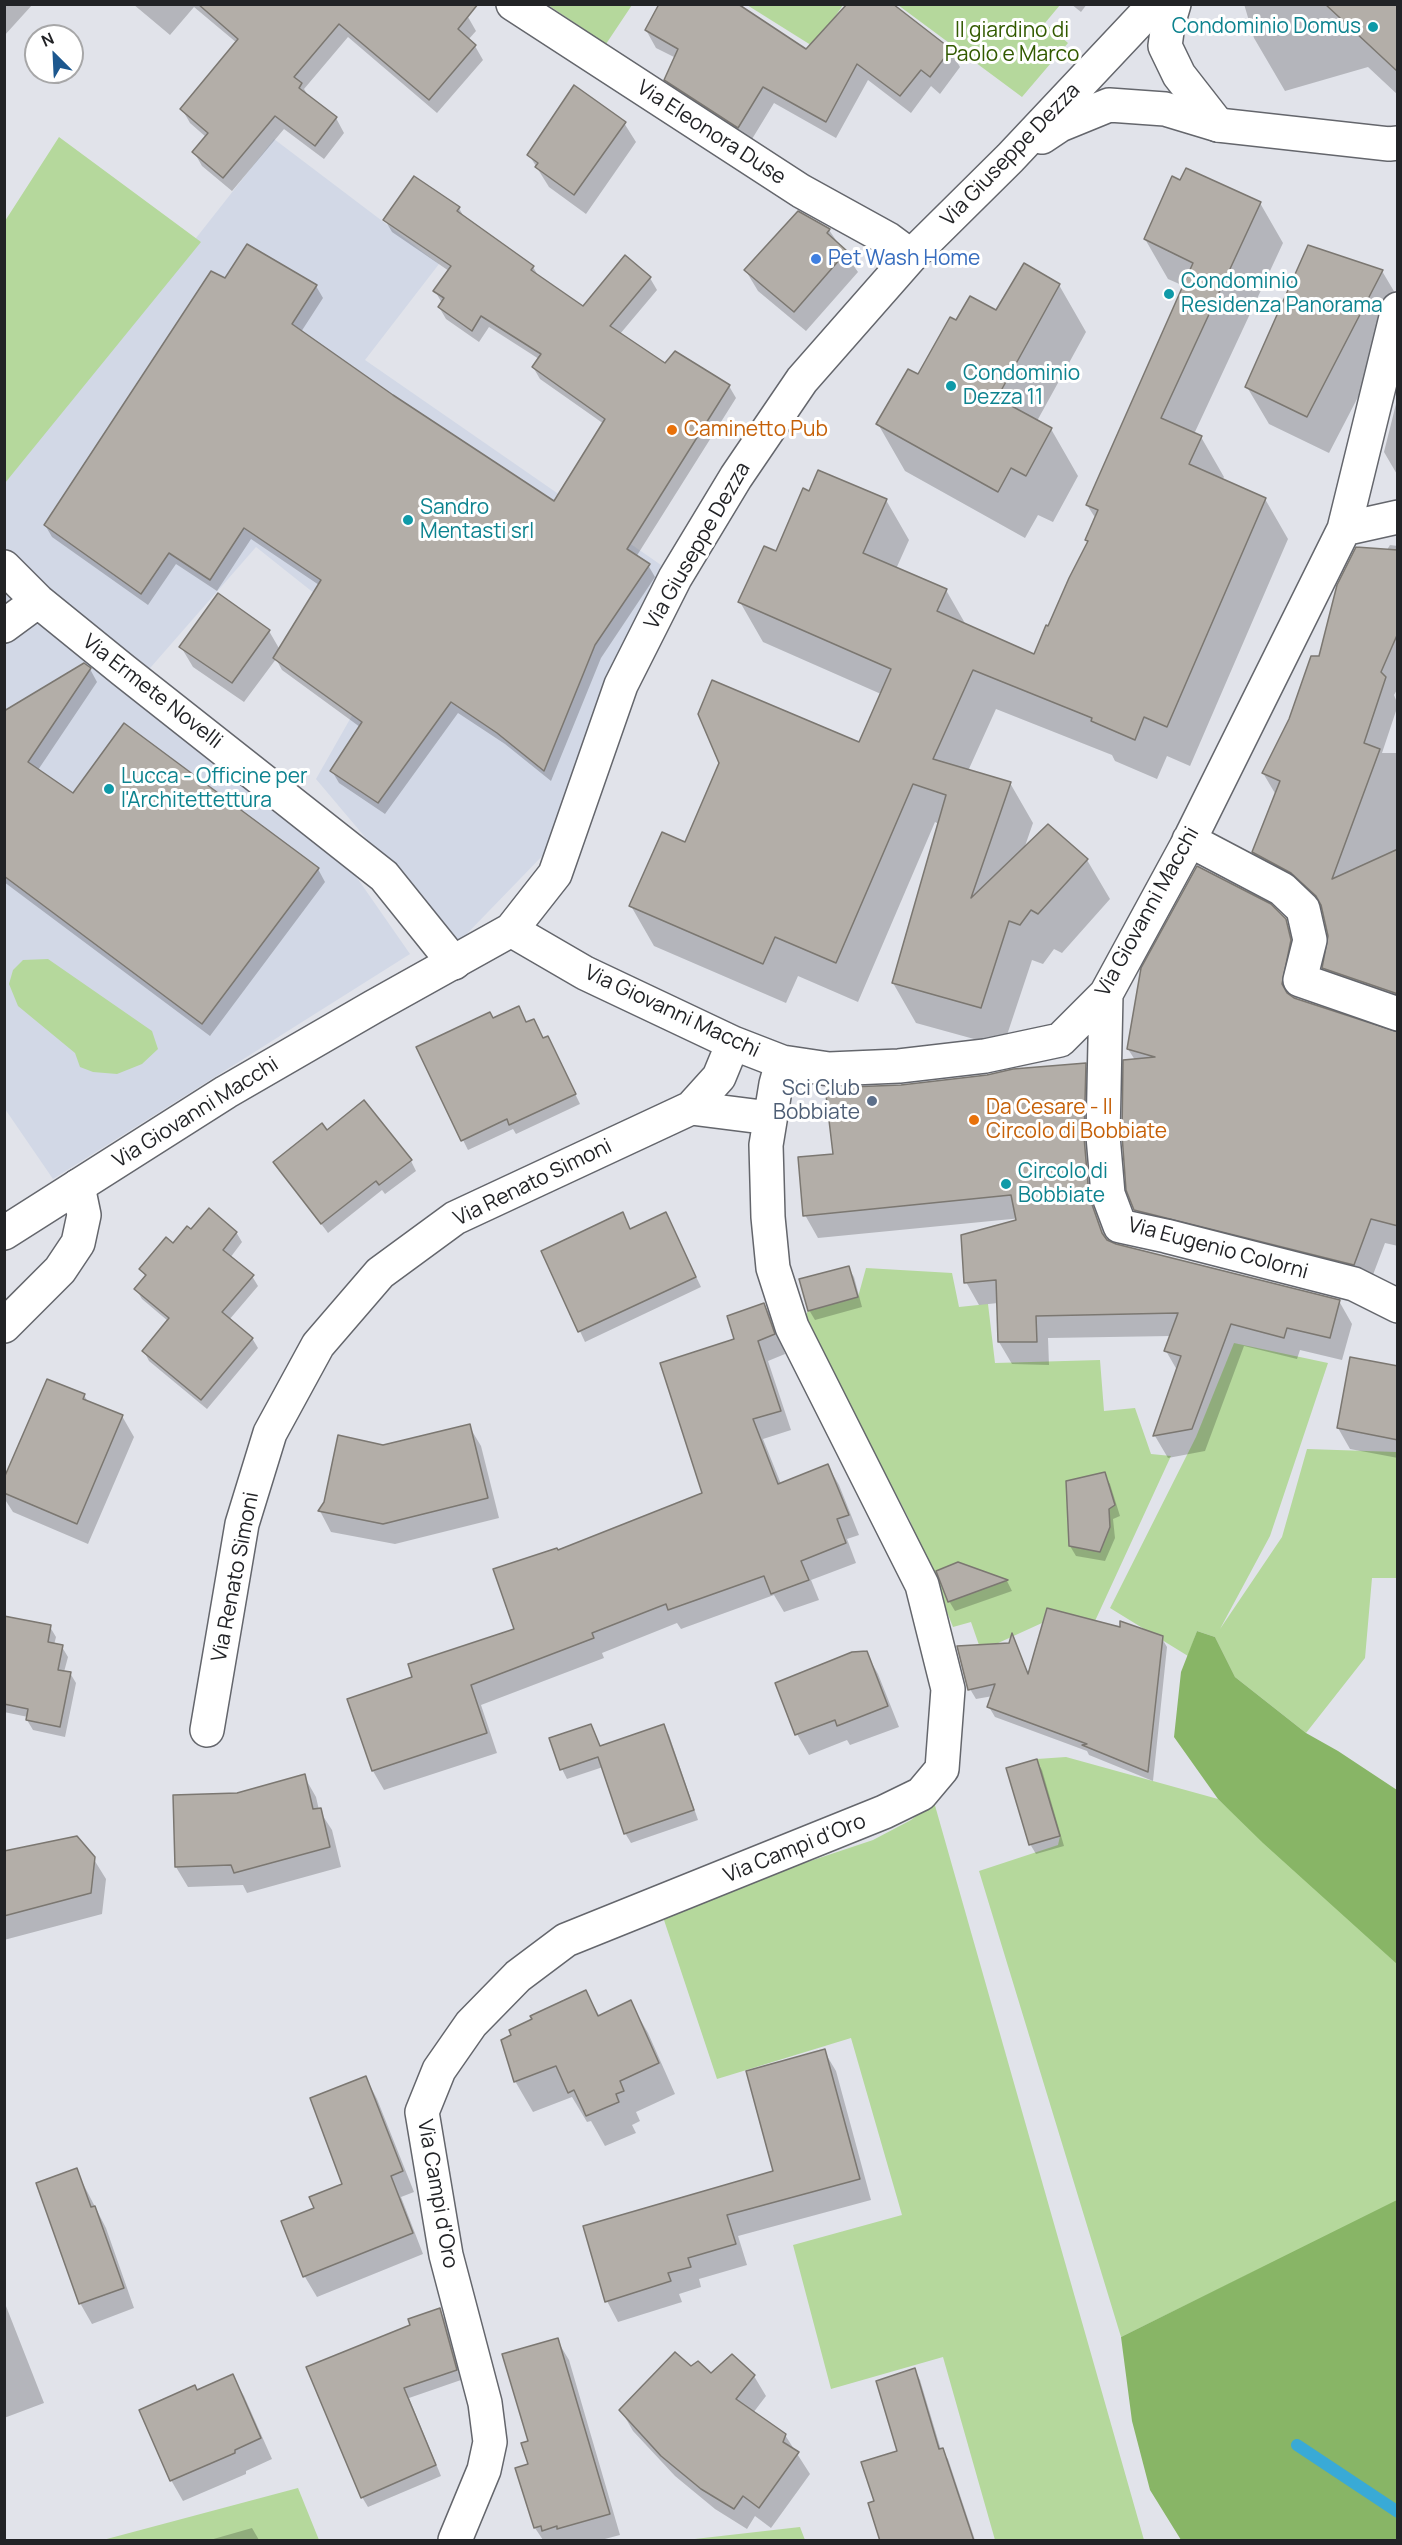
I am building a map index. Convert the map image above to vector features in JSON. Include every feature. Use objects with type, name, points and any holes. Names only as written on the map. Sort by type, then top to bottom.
[{"type":"street","name":"Via Eleonora Duse","points":[[513,4],[801,191],[888,239],[911,256]]},
{"type":"street","name":"Via Giuseppe Dezza","points":[[454,963],[511,930],[555,874],[621,685],[675,578],[736,477],[802,380],[911,256],[1010,158],[1155,4]]},
{"type":"street","points":[[1174,4],[1165,46],[1179,75],[1218,125]]},
{"type":"street","points":[[1010,158],[1060,125],[1109,105],[1165,109],[1218,125],[1389,144],[1398,143]]},
{"type":"street","name":"Via Giovanni Macchi","points":[[511,930],[585,973],[733,1043],[782,1062],[829,1069],[899,1066],[1006,1051],[1059,1040],[1106,994],[1189,840],[1344,529],[1398,309]]},
{"type":"street","points":[[1344,529],[1398,517]]},
{"type":"street","name":"Via Ermete Novelli","points":[[4,567],[38,601],[384,876],[454,963]]},
{"type":"street","points":[[4,626],[38,601]]},
{"type":"street","points":[[1189,840],[1282,889],[1303,909],[1310,940],[1300,980],[1398,1014]]},
{"type":"street","name":"Via Giovanni Macchi","points":[[4,1233],[226,1092],[373,1006],[454,963]]},
{"type":"street","name":"Via Eugenio Colorni","points":[[1106,994],[1103,1136],[1108,1194],[1120,1226],[1354,1284],[1398,1306]]},
{"type":"street","name":"Via Renato Simoni","points":[[207,1730],[242,1524],[270,1433],[318,1345],[380,1273],[455,1218],[691,1108],[719,1077],[733,1043]]},
{"type":"street","name":"Via Campi d'Oro","points":[[455,2541],[484,2470],[490,2442],[486,2403],[446,2255],[422,2112],[439,2070],[479,2016],[518,1976],[566,1940],[884,1812],[921,1794],[942,1769],[948,1689],[922,1585],[792,1327],[773,1268],[768,1217],[766,1145],[782,1062]]},
{"type":"street","points":[[691,1108],[770,1118]]},
{"type":"street","points":[[4,1326],[60,1270],[78,1243],[84,1215],[78,1186]]},
{"type":"shaded area","points":[[274,139],[439,264],[365,360],[661,565],[550,848],[456,945],[316,779],[388,652],[256,547],[144,675],[296,790],[410,954],[53,1179],[5,1109],[4,482]]},
{"type":"green space","points":[[548,5],[632,5],[606,44]]},
{"type":"green space","points":[[747,5],[843,5],[814,47]]},
{"type":"green space","name":"Il giardino di Paolo e Marco","points":[[898,5],[1060,5],[1045,23],[1068,43],[1022,97]]},
{"type":"green space","points":[[59,137],[201,242],[5,483],[5,221]]},
{"type":"green space","points":[[48,959],[152,1031],[158,1049],[142,1064],[117,1074],[93,1072],[80,1067],[75,1053],[18,1006],[9,984],[13,970],[23,960]]},
{"type":"green space","points":[[866,1268],[952,1273],[959,1307],[988,1304],[995,1363],[1100,1360],[1104,1411],[1135,1408],[1151,1454],[1171,1456],[1095,1621],[1047,1608],[1042,1623],[996,1644],[979,1645],[971,1622],[953,1627],[910,1521],[804,1318],[808,1311],[858,1297]]},
{"type":"green space","points":[[1234,1343],[1328,1363],[1270,1536],[1220,1629],[1282,1537],[1307,1449],[1397,1452],[1397,1578],[1372,1578],[1365,1658],[1306,1733],[1235,1677],[1215,1637],[1197,1631],[1188,1656],[1110,1608],[1196,1437]]},
{"type":"green space","points":[[1197,1631],[1215,1637],[1235,1677],[1306,1733],[1397,1790],[1397,1964],[1263,1843],[1218,1799],[1174,1737],[1181,1672]]},
{"type":"green space","points":[[1066,1757],[1218,1799],[1397,1963],[1396,2202],[1121,2337],[979,1871],[1058,1845],[1060,1836],[1037,1759]]},
{"type":"green space","points":[[934,1802],[1144,2540],[995,2540],[943,2357],[831,2389],[793,2245],[902,2215],[851,2038],[717,2079],[661,1911],[873,1840],[911,1820]]},
{"type":"green space","points":[[1397,2200],[1397,2540],[1181,2540],[1150,2490],[1132,2421],[1121,2337]]},
{"type":"green space","points":[[298,2488],[319,2540],[103,2540]]},
{"type":"green space","points":[[800,2527],[805,2540],[686,2540]]},
{"type":"building","points":[[198,4],[478,4],[458,29],[476,45],[429,100],[339,24],[294,77],[302,83],[299,88],[337,117],[315,146],[275,116],[223,178],[192,152],[208,133],[180,109],[238,39]]},
{"type":"building","points":[[659,4],[738,4],[806,49],[847,4],[893,4],[951,49],[930,77],[921,70],[900,96],[857,64],[826,122],[763,87],[738,128],[664,80],[678,49],[645,30]]},
{"type":"building","points":[[1325,4],[1398,4],[1398,72]]},
{"type":"building","points":[[574,85],[626,122],[574,195],[535,167],[538,163],[527,155]]},
{"type":"building","points":[[1186,168],[1261,202],[1161,418],[1202,436],[1189,464],[1266,498],[1167,727],[1144,717],[1135,740],[1091,721],[1092,718],[973,670],[933,759],[1011,782],[971,898],[1048,824],[1088,859],[1038,914],[1031,910],[1020,925],[1009,921],[981,1008],[892,983],[946,795],[913,784],[836,963],[775,937],[763,964],[629,906],[662,832],[685,842],[719,763],[698,714],[712,680],[859,742],[891,669],[738,602],[764,546],[776,551],[803,488],[809,491],[818,470],[887,499],[863,553],[947,589],[937,611],[1034,654],[1088,541],[1085,540],[1098,510],[1086,505],[1193,263],[1144,239],[1172,176],[1180,180]]},
{"type":"building","name":"Sandro Mentasti srl","points":[[414,176],[460,207],[457,211],[534,266],[531,270],[583,306],[625,255],[651,277],[610,326],[665,363],[675,351],[730,385],[627,549],[650,564],[595,645],[544,771],[497,733],[451,702],[378,803],[330,771],[362,722],[273,658],[321,580],[244,528],[210,580],[169,553],[141,594],[44,525],[211,271],[225,278],[247,244],[317,285],[292,324],[393,395],[554,501],[605,419],[532,367],[541,354],[481,316],[472,331],[438,307],[444,298],[433,291],[451,266],[383,220]]},
{"type":"building","points":[[798,211],[830,229],[827,233],[847,251],[794,312],[744,270]]},
{"type":"building","points":[[1308,245],[1383,270],[1307,417],[1245,387]]},
{"type":"building","name":"Condominio Dezza 11","points":[[1024,263],[1060,284],[997,398],[1052,428],[1026,476],[1011,468],[998,492],[876,424],[908,369],[918,374],[950,317],[956,320],[970,296],[996,310]]},
{"type":"building","points":[[1356,547],[1398,550],[1398,633],[1381,672],[1386,677],[1364,743],[1380,749],[1332,879],[1398,849],[1398,994],[1322,968],[1328,936],[1321,905],[1316,896],[1291,873],[1252,852],[1280,781],[1262,773],[1289,719],[1311,656],[1319,656],[1337,585]]},
{"type":"building","points":[[218,593],[270,630],[232,683],[179,647]]},
{"type":"building","name":"Lucca - Officine per l'Architettettura","points":[[84,663],[91,668],[28,762],[73,793],[124,723],[319,868],[202,1024],[4,876],[4,711]]},
{"type":"building","points":[[1197,866],[1271,904],[1286,919],[1291,940],[1282,984],[1287,993],[1294,998],[1398,1032],[1398,1226],[1371,1219],[1354,1265],[1134,1210],[1126,1190],[1122,1135],[1123,1060],[1155,1057],[1127,1049],[1141,968]]},
{"type":"building","points":[[519,1006],[526,1022],[534,1019],[543,1038],[548,1036],[576,1094],[509,1125],[507,1119],[461,1141],[416,1047],[490,1012],[493,1018]]},
{"type":"building","points":[[1086,1063],[1084,1137],[1089,1196],[1102,1233],[1107,1240],[1340,1300],[1330,1338],[1287,1328],[1284,1338],[1231,1324],[1192,1429],[1153,1436],[1181,1356],[1164,1351],[1178,1313],[1036,1316],[1037,1342],[998,1342],[996,1280],[964,1283],[961,1235],[1016,1220],[1011,1195],[803,1216],[798,1157],[833,1154],[826,1095],[849,1093],[849,1087],[901,1085],[987,1075],[1013,1069]]},
{"type":"building","points":[[364,1100],[412,1160],[379,1185],[376,1181],[321,1224],[273,1162],[322,1123],[327,1130]]},
{"type":"building","points":[[209,1208],[237,1232],[223,1250],[254,1275],[222,1312],[253,1338],[201,1400],[142,1351],[169,1318],[134,1289],[146,1275],[139,1269],[166,1237],[173,1243],[187,1226],[191,1229]]},
{"type":"building","points":[[623,1212],[630,1229],[666,1212],[696,1277],[578,1332],[541,1251]]},
{"type":"building","points":[[849,1266],[858,1297],[808,1311],[799,1279]]},
{"type":"building","points":[[764,1303],[775,1334],[758,1341],[781,1411],[753,1419],[778,1484],[828,1464],[849,1515],[837,1519],[846,1543],[801,1561],[809,1580],[771,1594],[764,1576],[668,1610],[666,1604],[592,1633],[594,1638],[471,1685],[487,1733],[372,1771],[347,1699],[412,1677],[408,1664],[514,1629],[493,1569],[557,1548],[558,1550],[702,1493],[660,1363],[734,1339],[727,1316]]},
{"type":"building","points":[[1350,1357],[1398,1366],[1398,1440],[1337,1428]]},
{"type":"building","points":[[47,1379],[85,1394],[83,1399],[123,1415],[77,1524],[4,1493],[4,1478]]},
{"type":"building","points":[[470,1424],[488,1498],[383,1524],[318,1511],[324,1502],[338,1435],[383,1445]]},
{"type":"building","points":[[1105,1472],[1115,1505],[1109,1509],[1110,1527],[1100,1552],[1069,1546],[1066,1481]]},
{"type":"building","points":[[958,1562],[1008,1580],[948,1602],[936,1571]]},
{"type":"building","points":[[1047,1608],[1120,1627],[1120,1621],[1163,1636],[1148,1772],[1082,1745],[1087,1744],[987,1707],[995,1684],[968,1690],[957,1646],[1009,1643],[1012,1633],[1028,1674]]},
{"type":"building","points":[[4,1616],[51,1625],[48,1642],[63,1645],[58,1670],[71,1672],[60,1727],[26,1720],[28,1709],[4,1704]]},
{"type":"building","points":[[867,1651],[888,1706],[837,1726],[835,1720],[795,1735],[775,1683],[852,1652]]},
{"type":"building","points":[[591,1724],[600,1746],[664,1724],[694,1810],[624,1834],[598,1757],[560,1770],[549,1738]]},
{"type":"building","points":[[1037,1759],[1060,1836],[1029,1845],[1006,1768]]},
{"type":"building","points":[[305,1774],[313,1809],[321,1808],[330,1847],[234,1873],[231,1865],[175,1867],[173,1795],[237,1793]]},
{"type":"building","points":[[77,1836],[95,1857],[91,1893],[4,1916],[4,1851]]},
{"type":"building","points":[[586,1990],[598,2016],[631,2000],[659,2063],[620,2081],[624,2091],[616,2094],[619,2102],[586,2116],[574,2090],[568,2093],[556,2066],[514,2082],[501,2040],[511,2035],[509,2030],[532,2019],[530,2016]]},
{"type":"building","points":[[825,2049],[860,2179],[727,2215],[736,2244],[688,2258],[691,2267],[668,2273],[671,2281],[605,2302],[583,2226],[773,2171],[746,2071]]},
{"type":"building","points":[[366,2076],[403,2171],[391,2176],[413,2233],[303,2277],[281,2221],[314,2208],[309,2197],[342,2184],[310,2098]]},
{"type":"building","points":[[77,2168],[91,2207],[95,2206],[124,2288],[79,2304],[36,2183]]},
{"type":"building","points":[[440,2308],[457,2370],[404,2388],[436,2465],[361,2498],[306,2367],[410,2325],[408,2319]]},
{"type":"building","points":[[558,2338],[610,2514],[542,2531],[541,2526],[534,2528],[515,2468],[528,2464],[521,2443],[528,2441],[502,2354]]},
{"type":"building","points":[[675,2352],[691,2366],[698,2361],[711,2373],[732,2354],[755,2375],[736,2399],[786,2434],[783,2442],[799,2452],[759,2508],[743,2496],[734,2509],[701,2489],[661,2456],[619,2410]]},
{"type":"building","points":[[915,2368],[939,2449],[943,2448],[974,2541],[880,2541],[868,2503],[874,2501],[861,2462],[897,2451],[876,2381]]},
{"type":"building","points":[[233,2374],[261,2438],[235,2450],[235,2453],[170,2481],[139,2410],[195,2385],[197,2390]]},
{"type":"waterway","points":[[1297,2445],[1398,2512]]},
{"type":"place","name":"Condominio Domus","points":[[1373,27]]},
{"type":"place","name":"Pet Wash Home","points":[[816,259]]},
{"type":"place","name":"Condominio Residenza Panorama","points":[[1169,294]]},
{"type":"place","name":"Condominio Dezza 11","points":[[951,386]]},
{"type":"place","name":"Caminetto Pub","points":[[672,430]]},
{"type":"place","name":"Sandro Mentasti srl","points":[[408,520]]},
{"type":"place","name":"Lucca - Officine per l'Architettettura","points":[[109,789]]},
{"type":"place","name":"Sci Club Bobbiate","points":[[872,1101]]},
{"type":"place","name":"Da Cesare - Il Circolo di Bobbiate","points":[[974,1120]]},
{"type":"place","name":"Circolo di Bobbiate","points":[[1006,1184]]}]
